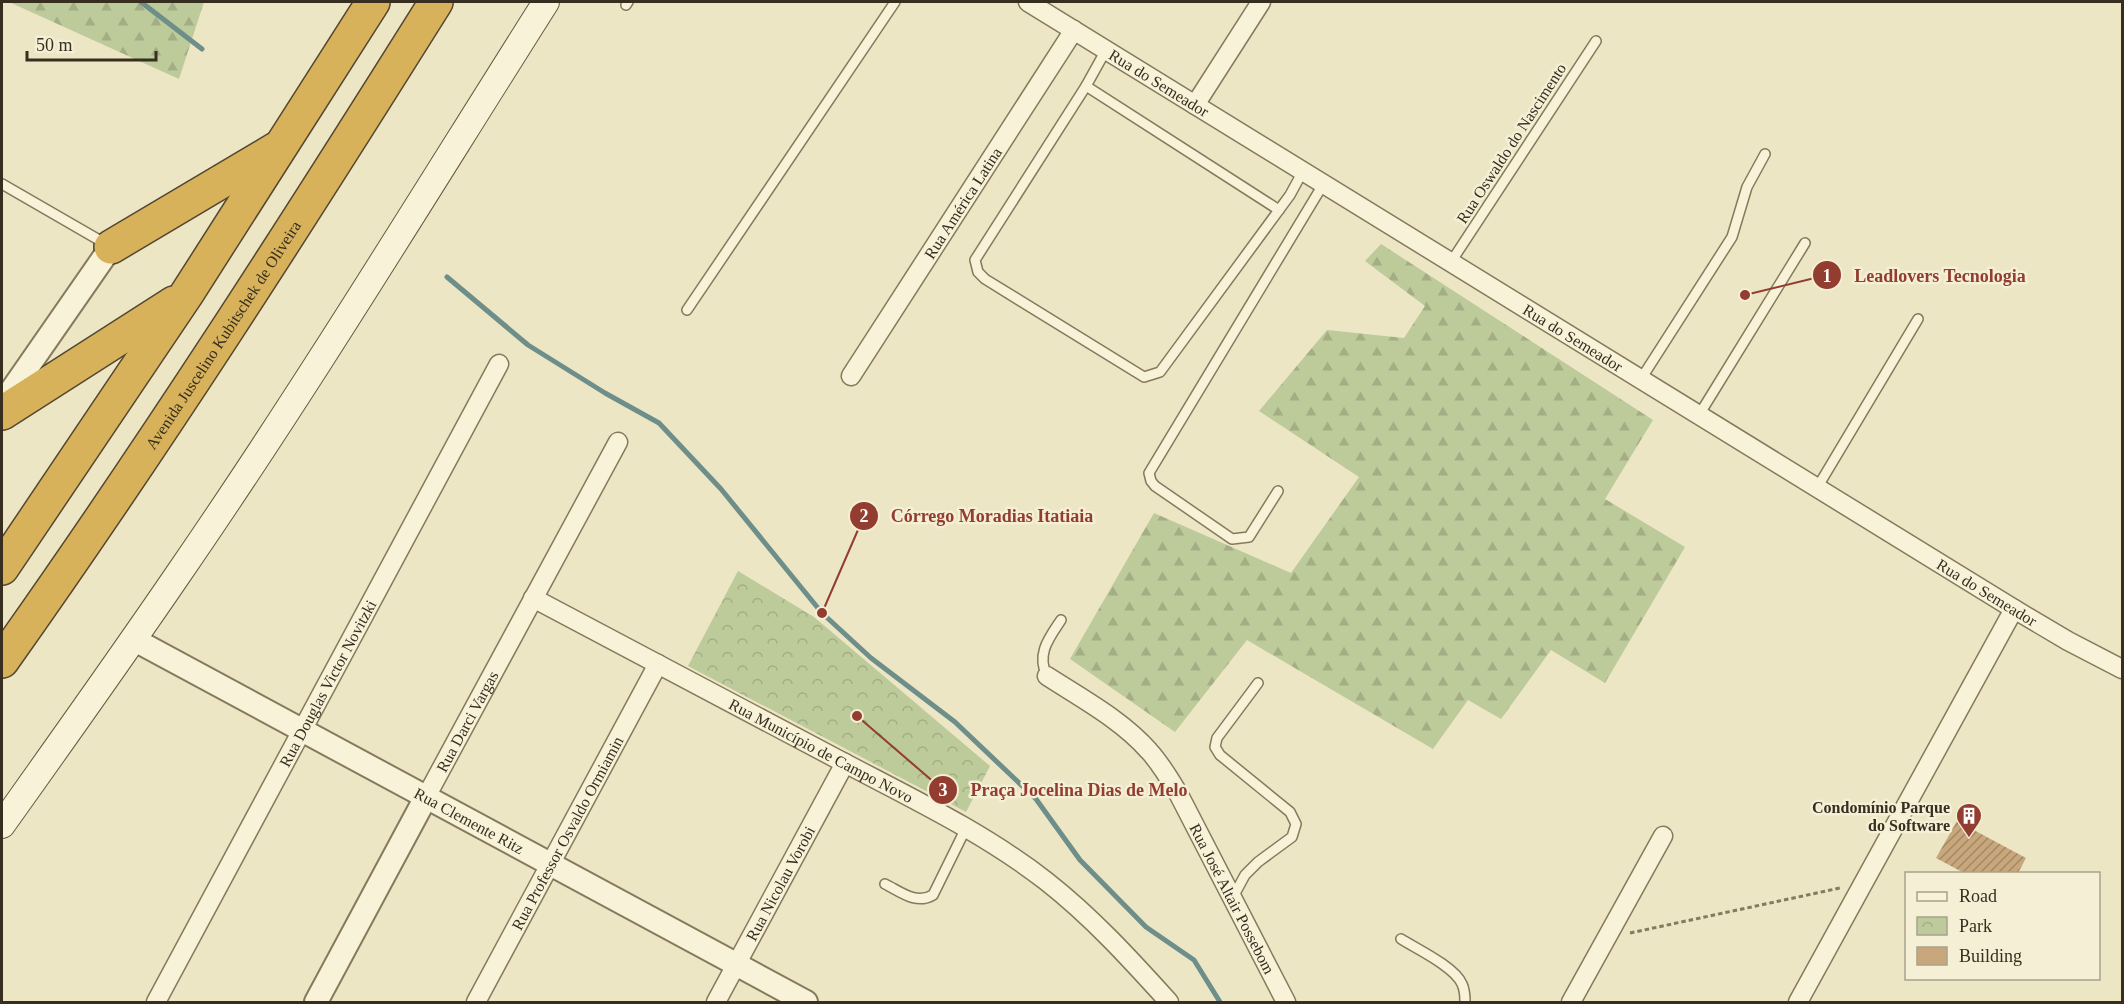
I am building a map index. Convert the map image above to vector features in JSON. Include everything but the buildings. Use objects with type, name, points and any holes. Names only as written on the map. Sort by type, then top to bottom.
[{"type":"highway","points":[[352,36],[363,2]]},
{"type":"highway","points":[[2,568],[186,295],[373,2]]},
{"type":"highway","name":"Avenida Juscelino Kubitschek de Oliveira","points":[[2,661],[196,374],[436,2]]},
{"type":"highway","points":[[111,247],[283,145]]},
{"type":"highway","points":[[2,413],[186,295]]},
{"type":"main road","points":[[2,825],[186,563],[304,383],[546,2]]},
{"type":"street","name":"Rua do Semeador","points":[[1028,2],[2068,642],[2122,669]]},
{"type":"street","points":[[1195,105],[1261,2]]},
{"type":"street","name":"Rua América Latina","points":[[851,376],[1074,30]]},
{"type":"street","points":[[2,404],[111,247]]},
{"type":"street","name":"Rua Douglas Victor Novitzki","points":[[156,1002],[499,364]]},
{"type":"street","name":"Rua Darci Vargas","points":[[316,1002],[618,441]]},
{"type":"street","name":"Rua Município de Campo Novo","points":[[533,598],[992,843],[1047,882],[1109,938],[1169,1002]]},
{"type":"street","points":[[1798,1002],[2014,609]]},
{"type":"street","name":"Rua Clemente Ritz","points":[[133,639],[806,1002]]},
{"type":"street","name":"Rua Professor Osvaldo Ormiamin","points":[[476,1002],[658,664]]},
{"type":"street","name":"Rua José Altair Possebom","points":[[1047,676],[1112,719],[1148,749],[1163,768],[1286,1002]]},
{"type":"street","name":"Rua Nicolau Vorobi","points":[[716,1002],[845,763]]},
{"type":"street","points":[[1571,1002],[1664,836]]},
{"type":"lane","points":[[687,309],[895,2]]},
{"type":"lane","name":"Rua Oswaldo do Nascimento","points":[[1451,262],[1596,41]]},
{"type":"lane","points":[[1106,50],[1086,86],[975,260],[978,272],[985,279],[1144,377],[1160,372],[1290,195],[1304,171]]},
{"type":"lane","points":[[1086,86],[1279,210]]},
{"type":"lane","points":[[1641,379],[1731,237],[1744,194],[1765,154]]},
{"type":"lane","points":[[1278,491],[1249,537],[1232,540],[1155,486],[1149,473],[1324,183]]},
{"type":"lane","points":[[2,184],[111,247]]},
{"type":"lane","points":[[1699,415],[1805,243]]},
{"type":"lane","points":[[1817,488],[1918,319]]},
{"type":"lane","points":[[1047,676],[1042,659],[1043,651],[1047,640],[1061,620]]},
{"type":"lane","points":[[1232,899],[1245,875],[1258,862],[1292,837],[1296,824],[1290,812],[1220,755],[1215,747],[1217,738],[1258,683]]},
{"type":"lane","points":[[885,884],[917,900],[933,895],[966,828]]},
{"type":"lane","points":[[1401,939],[1455,973],[1462,982],[1465,1002]]},
{"type":"path","points":[[1607,938],[1863,883]]},
{"type":"green space","points":[[9,2],[204,2],[179,79]]},
{"type":"green space","points":[[1381,244],[1653,420],[1605,499],[1685,547],[1605,683],[1551,650],[1501,719],[1468,700],[1433,749],[1247,640],[1175,732],[1070,659],[1154,513],[1291,573],[1359,477],[1259,411],[1327,330],[1404,338],[1425,306],[1365,261]]},
{"type":"green space","points":[[738,571],[814,617],[990,766],[966,812],[688,666]]},
{"type":"waterway","points":[[141,2],[202,49]]},
{"type":"waterway","points":[[447,277],[528,345],[605,393],[659,423],[721,489],[822,613],[871,658],[955,722],[1036,799],[1080,860],[1146,927],[1194,960],[1220,1002]]},
{"type":"place","name":"Leadlovers Tecnologia","points":[[1745,295]]},
{"type":"place","name":"Córrego Moradias Itatiaia","points":[[822,613]]},
{"type":"place","name":"Praça Jocelina Dias de Melo","points":[[857,716]]},
{"type":"place","name":"Condomínio Parque do Software","points":[[1969,839]]}]
